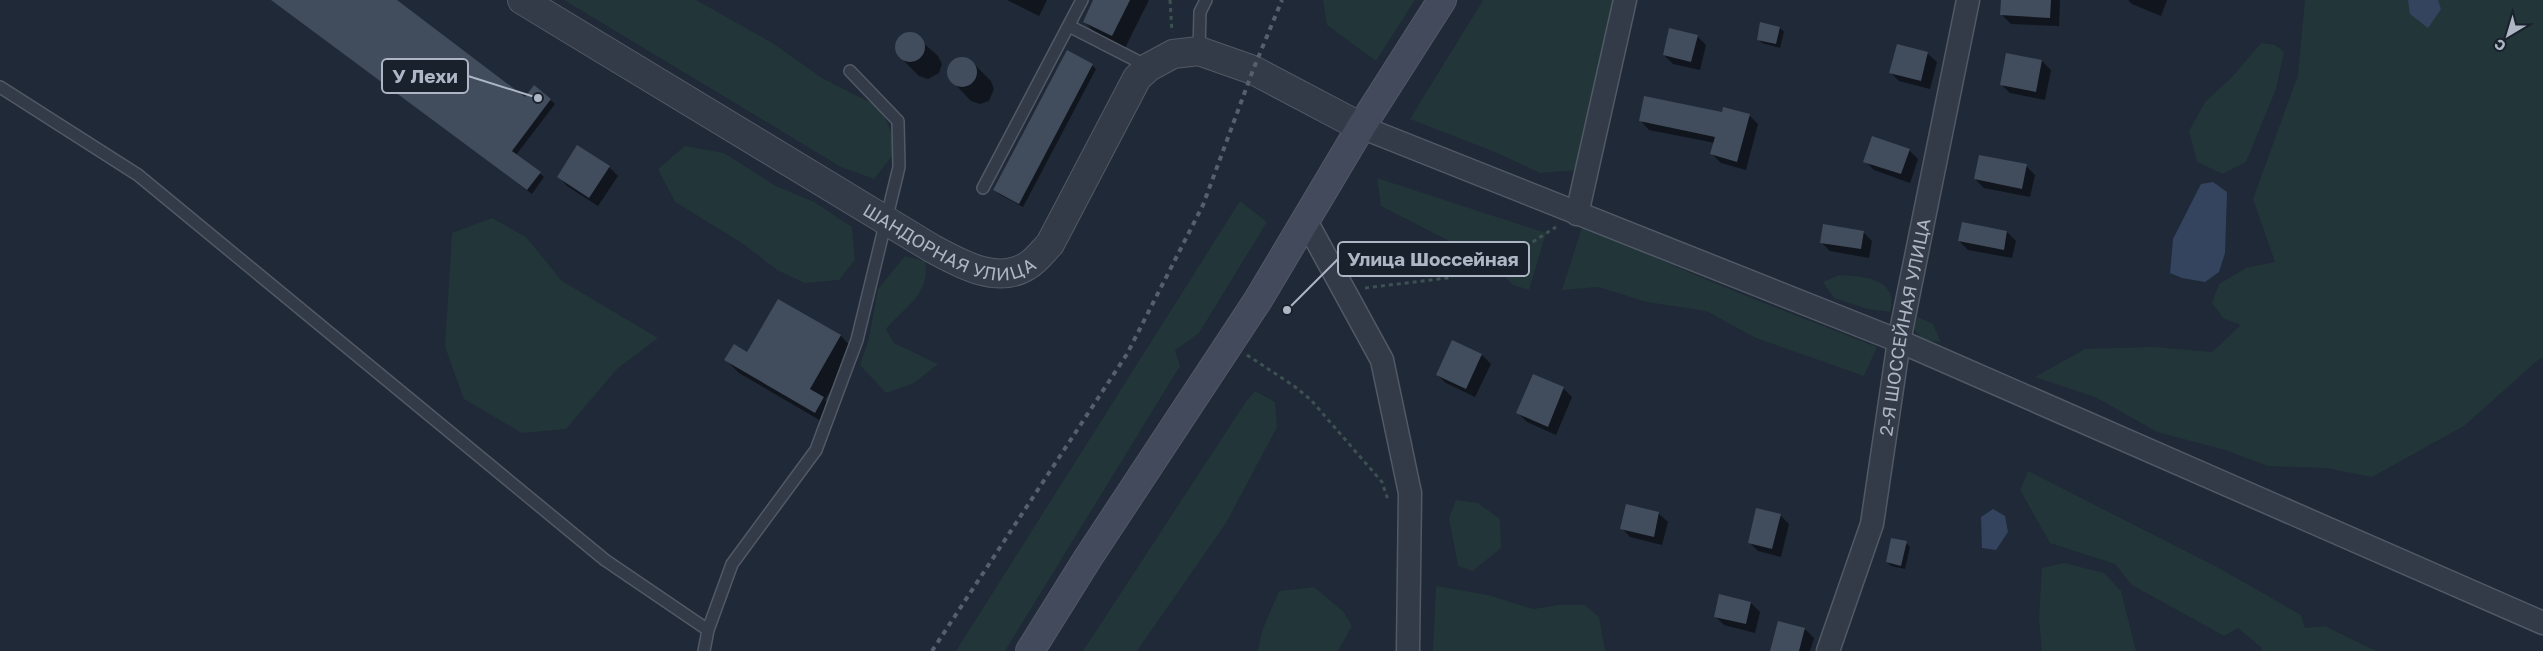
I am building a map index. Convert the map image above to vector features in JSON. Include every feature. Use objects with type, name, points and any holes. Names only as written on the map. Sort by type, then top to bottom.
[{"type":"main road","points":[[1030,651],[1088,558],[1229,344],[1306,221],[1361,127],[1442,0]]},
{"type":"street","name":"ШАНДОРНАЯ УЛИЦА","points":[[522,0],[885,222],[964,265],[1001,275],[1027,266],[1050,244],[1137,78],[1149,67],[1186,53]]},
{"type":"street","points":[[1577,214],[1626,0]]},
{"type":"street","name":"2-Я ШОССЕЙНАЯ УЛИЦА","points":[[1828,651],[1872,524],[1899,341],[1968,0]]},
{"type":"street","points":[[1186,53],[1252,70],[1361,127],[1899,341],[2543,623]]},
{"type":"street","points":[[1306,221],[1382,360],[1410,493],[1408,651]]},
{"type":"lane","points":[[983,188],[1082,0]]},
{"type":"lane","points":[[1186,53],[1206,0]]},
{"type":"lane","points":[[1069,26],[1149,67]]},
{"type":"lane","points":[[704,651],[708,630],[732,564],[816,450],[857,340],[899,167],[898,121],[850,71]]},
{"type":"lane","points":[[0,87],[138,175],[606,560],[708,630]]},
{"type":"path","points":[[1170,0],[1186,53]]},
{"type":"path","points":[[1345,291],[1447,278],[1517,252],[1577,214]]},
{"type":"path","points":[[1229,344],[1294,386],[1311,400],[1382,482],[1391,510]]},
{"type":"green space","points":[[564,0],[696,0],[774,44],[822,78],[881,108],[898,149],[874,179],[841,167]]},
{"type":"green space","points":[[1323,0],[1415,0],[1376,61],[1327,25]]},
{"type":"green space","points":[[1483,0],[1616,0],[1579,170],[1540,173],[1495,152],[1410,119]]},
{"type":"green space","points":[[2305,0],[2543,0],[2543,358],[2538,360],[2464,426],[2372,477],[2326,468],[2268,466],[2225,450],[2157,432],[2095,397],[2035,377],[2085,349],[2153,347],[2212,352],[2241,325],[2223,318],[2212,303],[2219,284],[2246,268],[2275,262],[2253,199],[2298,75]]},
{"type":"green space","points":[[2261,43],[2275,45],[2284,52],[2276,89],[2246,162],[2223,174],[2197,162],[2189,131],[2205,102],[2233,76]]},
{"type":"green space","points":[[685,146],[724,153],[774,185],[814,202],[852,227],[855,260],[839,280],[805,283],[777,270],[742,243],[675,202],[658,169]]},
{"type":"green space","points":[[1377,178],[1546,233],[1529,290],[1513,285],[1490,262],[1381,206]]},
{"type":"green space","points":[[1240,201],[1267,222],[1199,333],[1175,350],[1180,366],[1005,651],[956,651]]},
{"type":"green space","points":[[492,218],[526,237],[562,281],[658,338],[617,369],[566,429],[522,433],[464,399],[445,347],[452,233]]},
{"type":"green space","points":[[1583,224],[1692,274],[1877,347],[1864,376],[1756,338],[1706,311],[1647,302],[1598,287],[1562,290]]},
{"type":"green space","points":[[905,256],[925,261],[926,272],[924,282],[915,299],[886,329],[894,343],[938,364],[914,383],[886,393],[860,365],[869,338],[878,289]]},
{"type":"green space","points":[[1839,275],[1868,278],[1884,285],[1889,292],[1891,300],[1890,312],[1868,309],[1834,298],[1823,282]]},
{"type":"green space","points":[[1918,317],[1933,324],[1941,342],[1923,340],[1913,328]]},
{"type":"green space","points":[[1255,391],[1275,402],[1277,427],[1226,523],[1137,651],[1083,651],[1245,403]]},
{"type":"green space","points":[[2028,471],[2219,568],[2301,615],[2305,628],[2325,626],[2376,651],[2261,651],[2262,648],[2238,628],[2224,636],[2132,585],[2115,564],[2050,543],[2020,490]]},
{"type":"green space","points":[[1456,500],[1478,503],[1500,519],[1501,548],[1473,571],[1458,566],[1449,518]]},
{"type":"green space","points":[[2064,563],[2104,573],[2121,591],[2136,651],[2042,651],[2039,619],[2042,568]]},
{"type":"green space","points":[[1436,586],[1488,595],[1533,609],[1559,605],[1585,605],[1599,617],[1605,651],[1433,651]]},
{"type":"green space","points":[[1314,587],[1344,612],[1352,626],[1338,651],[1258,651],[1262,631],[1279,591]]},
{"type":"water","points":[[2408,0],[2438,0],[2441,9],[2428,28],[2410,14]]},
{"type":"water","points":[[2213,182],[2227,192],[2225,253],[2219,272],[2205,282],[2182,278],[2170,273],[2173,239],[2201,184]]},
{"type":"water","points":[[1993,509],[2005,516],[2008,532],[1996,550],[1982,548],[1981,517]]},
{"type":"building","points":[[271,0],[397,0],[525,97],[534,85],[551,99],[512,151],[541,172],[527,190]]},
{"type":"building","points":[[1093,0],[1130,0],[1112,36],[1083,22]]},
{"type":"building","points":[[2001,0],[2051,0],[2050,18],[2000,15]]},
{"type":"building","points":[[1760,22],[1780,27],[1776,44],[1757,40]]},
{"type":"building","points":[[1669,28],[1698,35],[1691,62],[1663,55]]},
{"type":"building","points":[[910,32],[921,36],[925,47],[921,58],[910,62],[899,58],[895,47],[899,36]]},
{"type":"building","points":[[1897,44],[1928,52],[1921,81],[1889,73]]},
{"type":"building","points":[[1067,50],[1093,64],[1019,204],[993,190]]},
{"type":"building","points":[[2006,53],[2042,60],[2036,92],[2000,85]]},
{"type":"building","points":[[962,57],[973,61],[977,72],[973,83],[962,87],[951,83],[947,72],[951,61]]},
{"type":"building","points":[[1644,96],[1722,112],[1723,107],[1750,114],[1737,162],[1710,154],[1715,137],[1639,121]]},
{"type":"building","points":[[1872,136],[1910,149],[1901,174],[1863,162]]},
{"type":"building","points":[[577,145],[610,166],[589,198],[557,177]]},
{"type":"building","points":[[1979,155],[2027,164],[2022,189],[1974,179]]},
{"type":"building","points":[[1962,222],[2007,231],[2004,250],[1958,241]]},
{"type":"building","points":[[1823,224],[1864,231],[1861,249],[1820,243]]},
{"type":"building","points":[[778,299],[841,335],[810,389],[824,397],[815,413],[724,360],[734,344],[747,352]]},
{"type":"building","points":[[1452,340],[1482,354],[1466,389],[1436,375]]},
{"type":"building","points":[[1533,374],[1564,387],[1548,427],[1516,413]]},
{"type":"building","points":[[1626,504],[1659,512],[1654,537],[1620,529]]},
{"type":"building","points":[[1756,508],[1781,514],[1772,549],[1748,543]]},
{"type":"building","points":[[1891,538],[1907,541],[1901,566],[1886,562]]},
{"type":"building","points":[[1719,594],[1751,602],[1746,624],[1714,617]]},
{"type":"building","points":[[1778,621],[1805,628],[1799,651],[1770,651]]},
{"type":"railway","points":[[932,651],[1127,354],[1203,205],[1253,70],[1282,0]]},
{"type":"place","name":"У Лехи","points":[[538,98]]},
{"type":"place","name":"Улица Шоссейная","points":[[1287,310]]}]
